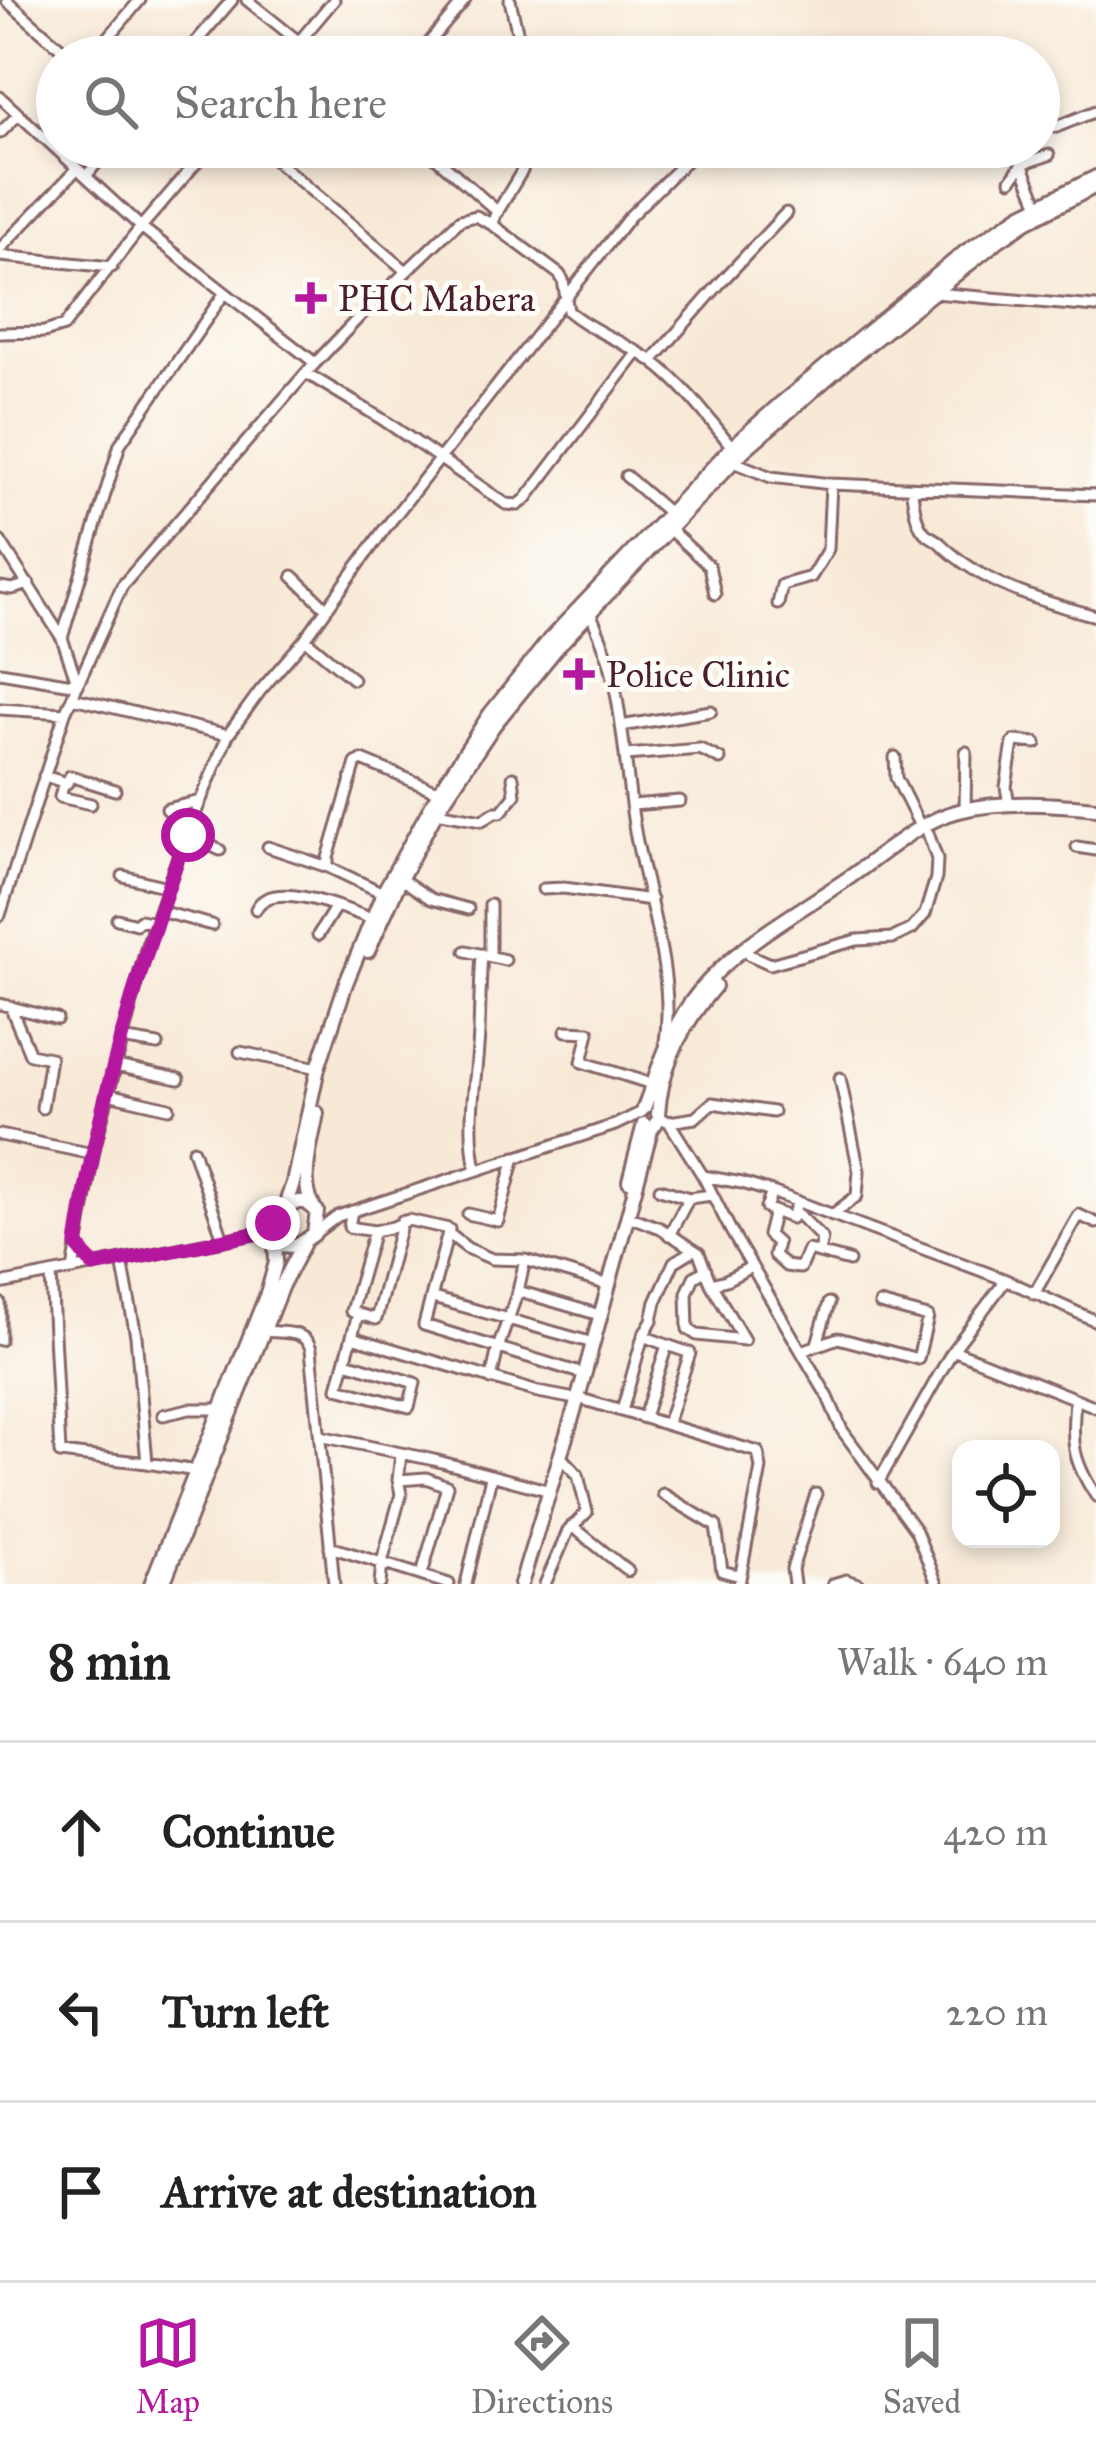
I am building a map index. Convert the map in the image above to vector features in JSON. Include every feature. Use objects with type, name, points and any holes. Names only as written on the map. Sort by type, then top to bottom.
[{"type":"main road","points":[[163,1584],[290,1266],[309,1239],[315,1208],[308,1195],[308,1160],[330,1056],[357,974],[436,812],[502,714],[669,513],[939,272],[1039,205],[1096,177]]},
{"type":"main road","points":[[151,1584],[274,1272],[280,1212],[293,1183],[318,1068],[346,983],[383,893],[439,792],[490,714],[549,640],[670,530],[733,454],[968,263],[1026,222],[1096,186]]},
{"type":"main road","points":[[518,1584],[628,1216],[662,1081],[674,1047],[707,996],[750,955],[944,816],[1035,803],[1096,812]]},
{"type":"main road","points":[[518,1584],[561,1457],[593,1312],[652,1118],[652,1084],[664,1046],[697,994],[747,947],[925,830],[995,812],[1096,812]]},
{"type":"main road","points":[[280,1212],[303,1202],[315,1208]]},
{"type":"main road","points":[[274,1238],[290,1246],[309,1239]]},
{"type":"street","points":[[110,36],[140,0]]},
{"type":"street","points":[[201,36],[232,0]]},
{"type":"street","points":[[247,0],[293,36]]},
{"type":"street","points":[[303,36],[334,0]]},
{"type":"street","points":[[435,36],[465,0]]},
{"type":"street","points":[[510,0],[518,36]]},
{"type":"street","points":[[0,9],[7,1],[47,36]]},
{"type":"street","points":[[0,97],[36,131]]},
{"type":"street","points":[[1060,125],[1096,111]]},
{"type":"street","points":[[0,133],[18,115]]},
{"type":"street","points":[[78,168],[141,227],[315,363]]},
{"type":"street","points":[[0,253],[86,168]]},
{"type":"street","points":[[0,333],[44,332],[64,326],[192,168]]},
{"type":"street","points":[[285,168],[405,270]]},
{"type":"street","points":[[448,168],[498,212]]},
{"type":"street","points":[[494,225],[522,168]]},
{"type":"street","points":[[73,1270],[93,1154],[155,923],[228,735],[630,216],[679,168]]},
{"type":"street","points":[[1011,180],[1019,168]]},
{"type":"street","points":[[1024,168],[1039,205]]},
{"type":"street","points":[[652,362],[786,213]]},
{"type":"street","points":[[0,915],[4,890],[65,713],[122,586],[315,363],[460,220],[476,216],[494,225],[559,274],[568,310],[652,362],[690,395],[733,454],[771,477],[831,484],[1096,495]]},
{"type":"street","points":[[0,253],[112,267]]},
{"type":"street","points":[[932,293],[1096,307]]},
{"type":"street","points":[[62,638],[120,444],[224,294]]},
{"type":"street","points":[[306,373],[506,504],[522,503],[638,352]]},
{"type":"street","points":[[626,476],[669,513]]},
{"type":"street","points":[[778,604],[782,585],[811,577],[828,549],[831,484]]},
{"type":"street","points":[[911,487],[916,516],[925,532],[957,561],[993,581],[1096,616]]},
{"type":"street","points":[[670,530],[709,566],[715,595]]},
{"type":"street","points":[[0,541],[62,638],[78,685]]},
{"type":"street","points":[[292,576],[326,608]]},
{"type":"street","points":[[0,587],[29,584]]},
{"type":"street","points":[[588,606],[612,673],[666,992],[669,1015],[664,1046]]},
{"type":"street","points":[[304,639],[353,679]]},
{"type":"street","points":[[0,672],[78,685]]},
{"type":"street","points":[[73,698],[228,735]]},
{"type":"street","points":[[0,709],[65,713]]},
{"type":"street","points":[[621,726],[711,711]]},
{"type":"street","points":[[1009,804],[1006,787],[1013,743],[1036,743]]},
{"type":"street","points":[[626,755],[700,749],[720,759]]},
{"type":"street","points":[[964,810],[966,752]]},
{"type":"street","points":[[750,955],[763,963],[779,962],[857,940],[893,938],[912,929],[925,914],[938,859],[896,778],[896,758]]},
{"type":"street","points":[[328,867],[356,763],[362,760],[439,792]]},
{"type":"street","points":[[44,776],[67,783],[70,776],[115,790]]},
{"type":"street","points":[[436,812],[482,820],[501,812],[515,795],[513,777]]},
{"type":"street","points":[[64,782],[60,797],[91,804]]},
{"type":"street","points":[[200,801],[167,809],[188,833],[220,850]]},
{"type":"street","points":[[632,805],[680,801]]},
{"type":"street","points":[[268,847],[328,867],[383,893]]},
{"type":"street","points":[[1077,847],[1096,850]]},
{"type":"street","points":[[123,876],[167,887]]},
{"type":"street","points":[[400,879],[431,899],[468,909]]},
{"type":"street","points":[[543,889],[651,900]]},
{"type":"street","points":[[256,910],[267,897],[312,898],[372,920]]},
{"type":"street","points":[[476,1169],[472,1092],[490,905]]},
{"type":"street","points":[[318,934],[336,906]]},
{"type":"street","points":[[159,910],[212,925]]},
{"type":"street","points":[[117,919],[135,924]]},
{"type":"street","points":[[131,937],[140,920],[155,923]]},
{"type":"street","points":[[466,952],[505,960]]},
{"type":"street","points":[[666,992],[682,1001],[697,994]]},
{"type":"street","points":[[5,1005],[57,1019]]},
{"type":"street","points":[[5,1005],[29,1054],[50,1058],[42,1108]]},
{"type":"street","points":[[566,1030],[589,1032],[582,1062],[652,1084]]},
{"type":"street","points":[[122,1039],[158,1046]]},
{"type":"street","points":[[240,1052],[318,1068]]},
{"type":"street","points":[[116,1066],[179,1079]]},
{"type":"street","points":[[832,1215],[857,1196],[859,1171],[840,1078]]},
{"type":"street","points":[[108,1094],[169,1108]]},
{"type":"street","points":[[309,1239],[338,1216],[615,1125],[633,1126],[652,1118],[695,1118],[712,1103],[773,1112]]},
{"type":"street","points":[[652,1118],[703,1176],[842,1430],[916,1531],[938,1584]]},
{"type":"street","points":[[0,1136],[93,1154]]},
{"type":"street","points":[[193,1150],[229,1238]]},
{"type":"street","points":[[468,1214],[498,1221],[514,1157]]},
{"type":"street","points":[[703,1176],[772,1192],[796,1206],[1006,1280],[1096,1321]]},
{"type":"street","points":[[660,1189],[689,1198],[712,1195]]},
{"type":"street","points":[[772,1192],[766,1208],[792,1218],[796,1206]]},
{"type":"street","points":[[669,1235],[689,1198]]},
{"type":"street","points":[[796,1206],[822,1238],[818,1253]]},
{"type":"street","points":[[315,1208],[352,1211]]},
{"type":"street","points":[[352,1211],[349,1227],[374,1231],[402,1220],[449,1229],[424,1325],[577,1372]]},
{"type":"street","points":[[774,1211],[768,1235],[777,1243],[774,1255],[787,1266],[800,1268],[808,1250],[850,1262]]},
{"type":"street","points":[[229,1238],[259,1227],[280,1212]]},
{"type":"street","points":[[1034,1294],[1079,1214],[1096,1223]]},
{"type":"street","points":[[628,1216],[660,1228],[700,1253],[711,1284],[744,1340],[697,1335],[688,1329],[687,1293],[694,1276],[706,1270]]},
{"type":"street","points":[[374,1231],[351,1312],[376,1319],[402,1220]]},
{"type":"street","points":[[0,1284],[229,1238],[259,1233],[274,1238]]},
{"type":"street","points":[[449,1234],[492,1259],[525,1260],[602,1282]]},
{"type":"street","points":[[77,1245],[94,1266]]},
{"type":"street","points":[[622,1411],[656,1302],[674,1262],[694,1250]]},
{"type":"street","points":[[491,1378],[525,1260]]},
{"type":"street","points":[[122,1261],[136,1336],[147,1462]]},
{"type":"street","points":[[711,1284],[751,1267]]},
{"type":"street","points":[[50,1274],[60,1453],[196,1472]]},
{"type":"street","points":[[878,1483],[953,1350],[1006,1280]]},
{"type":"street","points":[[518,1291],[593,1312]]},
{"type":"street","points":[[433,1298],[586,1341]]},
{"type":"street","points":[[818,1343],[829,1303]]},
{"type":"street","points":[[0,1304],[0,1340]]},
{"type":"street","points":[[802,1351],[838,1338],[917,1359],[928,1317],[880,1304]]},
{"type":"street","points":[[346,1362],[415,1383],[409,1407],[338,1388],[358,1314]]},
{"type":"street","points":[[263,1331],[309,1340],[334,1584]]},
{"type":"street","points":[[644,1336],[690,1353],[667,1424]]},
{"type":"street","points":[[352,1337],[752,1448],[760,1456],[761,1468],[740,1580]]},
{"type":"street","points":[[644,1417],[667,1345]]},
{"type":"street","points":[[953,1350],[1096,1407]]},
{"type":"street","points":[[1075,1400],[1072,1444],[1096,1496]]},
{"type":"street","points":[[163,1415],[220,1409]]},
{"type":"street","points":[[320,1436],[543,1490]]},
{"type":"street","points":[[380,1584],[400,1494],[401,1454]]},
{"type":"street","points":[[545,1584],[568,1531],[587,1512],[578,1475],[561,1457]]},
{"type":"street","points":[[466,1584],[491,1477]]},
{"type":"street","points":[[398,1480],[426,1478],[447,1486],[428,1578]]},
{"type":"street","points":[[663,1494],[716,1526],[722,1571],[754,1584]]},
{"type":"street","points":[[783,1584],[816,1494]]},
{"type":"street","points":[[572,1526],[628,1571]]},
{"type":"street","points":[[330,1547],[448,1584]]},
{"type":"street","points":[[792,1569],[794,1584]]},
{"type":"street","points":[[833,1584],[846,1580],[858,1584]]},
{"type":"place","name":"PHC Mabera","points":[[311,298]]},
{"type":"place","name":"Police Clinic","points":[[579,674]]},
{"type":"route","points":[[188,835],[148,944],[122,1039],[94,1148],[77,1245],[94,1266],[259,1233],[272,1235],[273,1223]]}]
